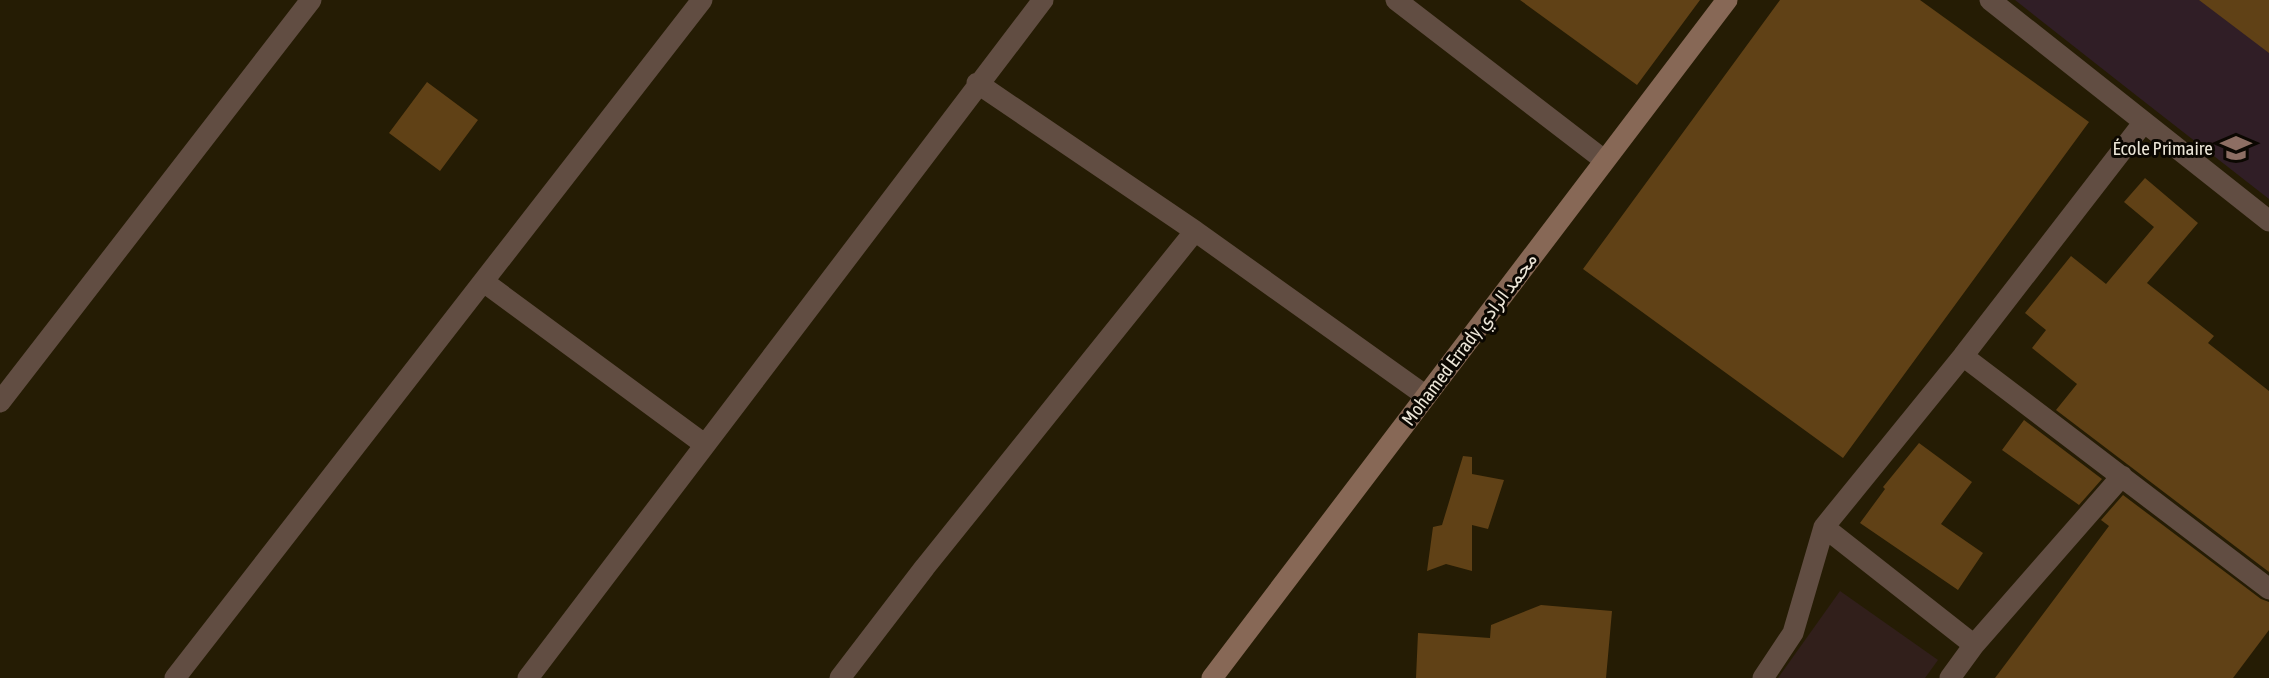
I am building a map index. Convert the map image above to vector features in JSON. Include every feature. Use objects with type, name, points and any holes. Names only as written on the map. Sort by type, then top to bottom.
[{"type":"street","points":[[0,402],[311,0]]},
{"type":"street","points":[[175,678],[702,0]]},
{"type":"street","points":[[528,678],[977,83],[1043,0]]},
{"type":"street","points":[[1396,0],[1604,160]]},
{"type":"street","name":"Mohamed Errady محمد الرادي","points":[[1212,678],[1727,0]]},
{"type":"street","points":[[1990,0],[2269,221]]},
{"type":"street","points":[[977,83],[1195,231],[1426,396]]},
{"type":"street","points":[[1763,678],[1793,633],[1824,527],[1963,356],[2144,122]]},
{"type":"street","points":[[841,678],[925,567],[1195,231]]},
{"type":"street","points":[[484,282],[704,444]]},
{"type":"street","points":[[1963,356],[2269,589]]},
{"type":"street","points":[[1950,678],[1974,645],[2122,477]]},
{"type":"street","points":[[1824,527],[1974,645]]},
{"type":"shaded area","name":"École Primaire","points":[[2015,0],[2269,0],[2269,199],[2137,96]]},
{"type":"shaded area","points":[[1840,591],[1938,660],[1925,678],[1778,678]]},
{"type":"building","points":[[1520,0],[1700,0],[1637,85]]},
{"type":"building","points":[[1780,0],[1920,0],[2089,122],[1843,458],[1583,269]]},
{"type":"building","points":[[2199,0],[2269,0],[2269,53]]},
{"type":"building","points":[[427,82],[478,120],[440,171],[389,133]]},
{"type":"building","points":[[2145,178],[2198,223],[2147,283],[2214,336],[2208,343],[2269,391],[2269,572],[2056,410],[2077,384],[2032,348],[2046,330],[2025,313],[2071,256],[2106,284],[2154,227],[2124,202]]},
{"type":"building","points":[[2024,420],[2102,479],[2079,505],[2002,450]]},
{"type":"building","points":[[1919,443],[1972,482],[1941,524],[1983,553],[1958,590],[1860,523],[1885,489],[1883,487]]},
{"type":"building","points":[[1463,456],[1472,457],[1472,474],[1504,480],[1488,529],[1472,525],[1472,571],[1446,564],[1427,571],[1433,527],[1442,525]]},
{"type":"building","points":[[2123,495],[2261,599],[2269,602],[2269,630],[2233,678],[1995,678],[2109,526],[2101,520]]},
{"type":"building","points":[[1541,605],[1612,611],[1606,678],[1416,678],[1418,633],[1490,638],[1491,625]]},
{"type":"place","name":"École Primaire","points":[[2236,148]]}]
